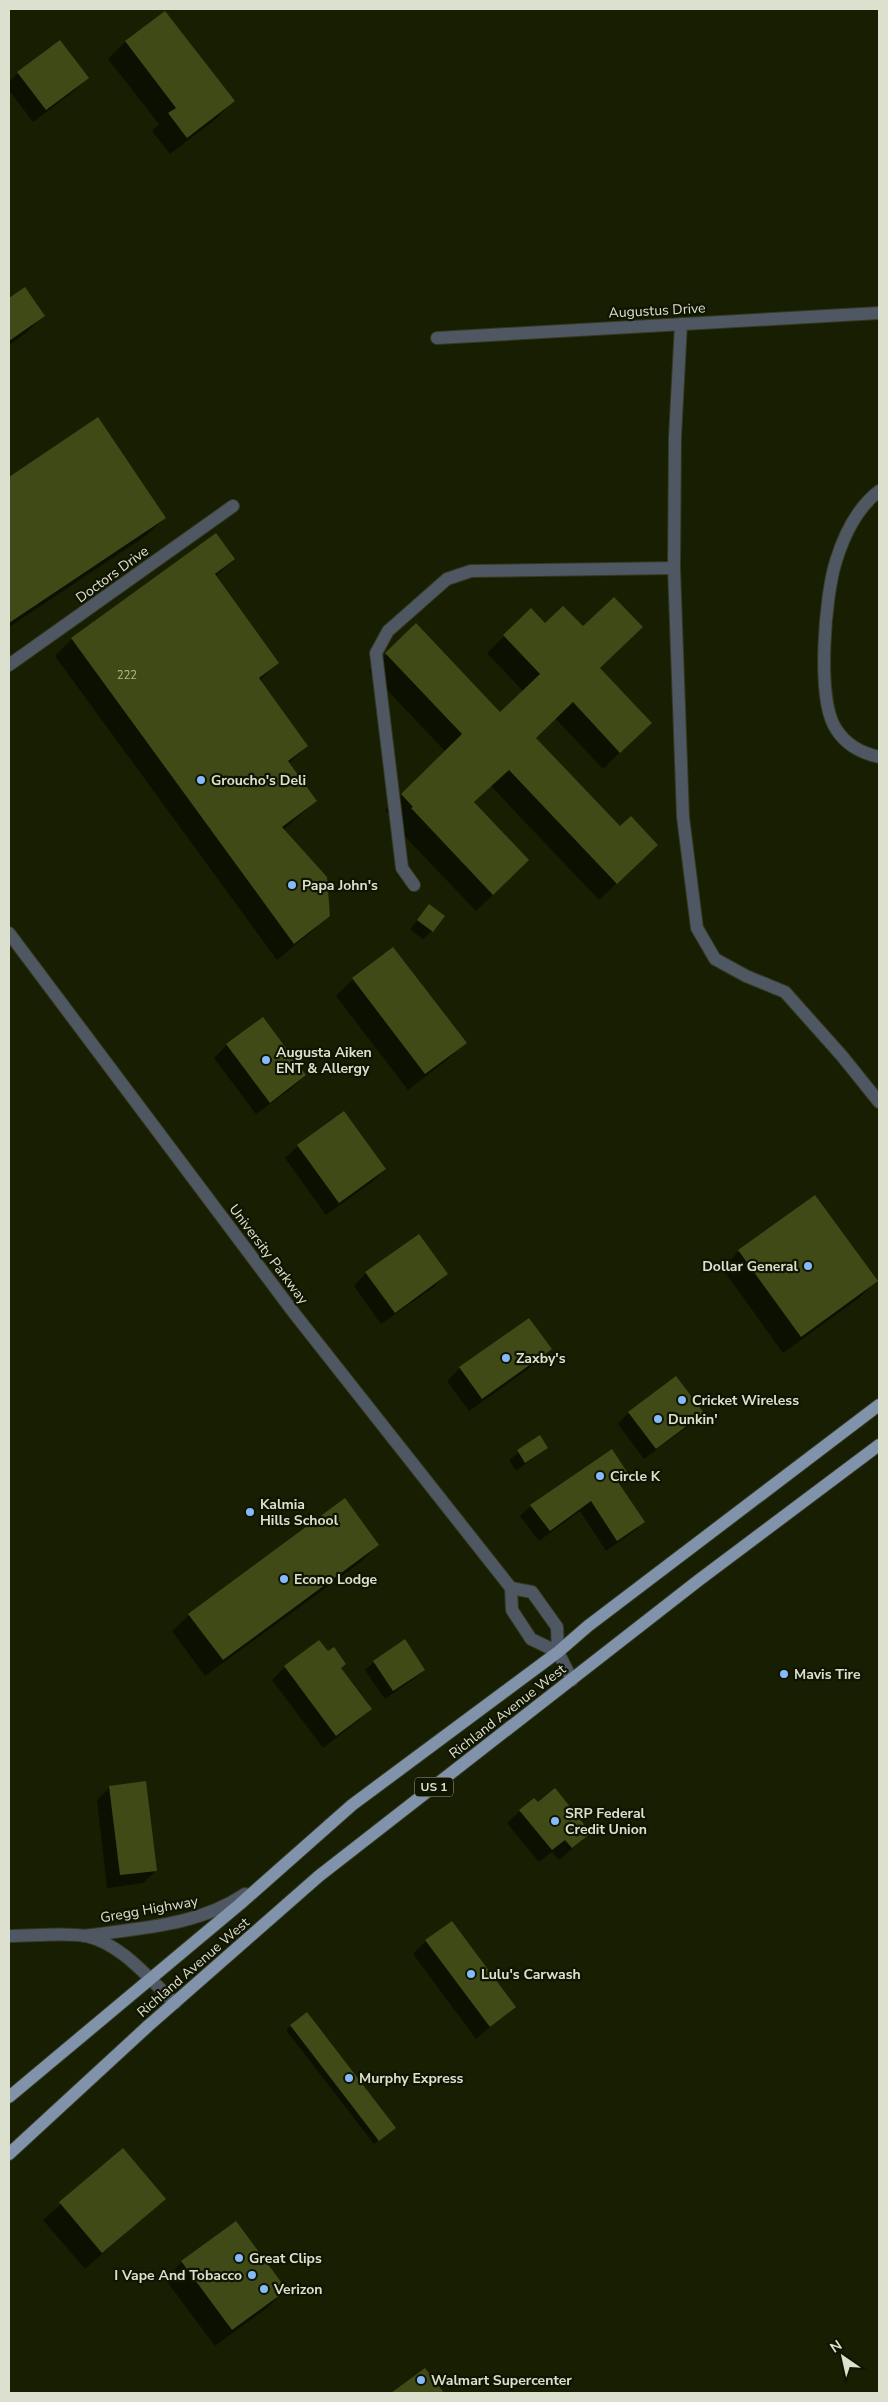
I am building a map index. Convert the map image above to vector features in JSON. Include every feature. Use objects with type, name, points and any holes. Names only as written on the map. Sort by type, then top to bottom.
[{"type":"main road","name":"Richland Avenue West","points":[[9,2097],[150,1980],[352,1805],[558,1652],[581,1632],[879,1406]]},
{"type":"main road","name":"Richland Avenue West","points":[[9,2154],[175,2003],[319,1876],[699,1580],[879,1445]]},
{"type":"street","name":"Augustus Drive","points":[[437,338],[879,313]]},
{"type":"street","points":[[681,324],[675,437],[674,568],[683,817],[697,928],[715,959],[746,976],[785,992],[842,1056],[879,1102]]},
{"type":"street","points":[[879,491],[862,507],[851,525],[836,562],[825,628],[826,704],[830,717],[844,739],[857,749],[879,757]]},
{"type":"street","name":"Doctors Drive","points":[[9,665],[233,506]]},
{"type":"street","points":[[414,885],[402,868],[376,653],[388,631],[447,579],[471,571],[674,568]]},
{"type":"street","name":"University Parkway","points":[[9,934],[294,1313],[511,1588]]},
{"type":"street","points":[[558,1652],[532,1639],[512,1610],[511,1588],[532,1592],[557,1627],[558,1652],[572,1680]]},
{"type":"street","name":"Gregg Highway","points":[[9,1936],[84,1936],[194,1919],[231,1904],[269,1878]]},
{"type":"street","name":"Gregg Highway","points":[[84,1936],[112,1946],[175,2003]]},
{"type":"building","points":[[165,11],[235,101],[187,138],[168,113],[176,108],[125,41]]},
{"type":"building","points":[[60,40],[89,78],[46,110],[17,72]]},
{"type":"building","points":[[25,287],[45,316],[9,341],[9,298]]},
{"type":"building","points":[[98,417],[166,518],[9,623],[9,477]]},
{"type":"building","points":[[216,533],[235,559],[215,574],[279,663],[259,678],[308,746],[288,761],[317,801],[282,827],[327,877],[330,916],[294,944],[71,638]]},
{"type":"building","points":[[614,597],[643,627],[600,668],[652,723],[620,753],[573,702],[536,738],[620,826],[631,816],[658,845],[617,884],[509,770],[474,802],[529,860],[493,895],[411,808],[413,807],[401,794],[462,734],[385,653],[416,623],[500,712],[540,674],[503,635],[531,608],[545,623],[563,606],[583,626]]},
{"type":"building","points":[[429,904],[445,916],[433,932],[417,920]]},
{"type":"building","points":[[393,947],[467,1043],[425,1074],[352,978]]},
{"type":"building","name":"Augusta Aiken ENT & Allergy","points":[[263,1017],[306,1075],[270,1103],[226,1044]]},
{"type":"building","points":[[344,1111],[386,1169],[339,1203],[297,1145]]},
{"type":"building","name":"Dollar General","points":[[815,1195],[878,1281],[801,1337],[738,1250]]},
{"type":"building","points":[[419,1234],[448,1274],[395,1313],[365,1272]]},
{"type":"building","name":"Zaxby's","points":[[529,1318],[552,1349],[482,1399],[459,1367]]},
{"type":"building","name":"Dunkin'","points":[[676,1376],[704,1413],[656,1449],[628,1412]]},
{"type":"building","points":[[540,1435],[548,1448],[525,1463],[517,1450]]},
{"type":"building","points":[[612,1449],[629,1475],[618,1482],[645,1522],[617,1541],[591,1501],[550,1531],[530,1505]]},
{"type":"building","name":"Econo Lodge","points":[[345,1498],[379,1545],[223,1660],[188,1614]]},
{"type":"building","points":[[405,1639],[425,1670],[393,1691],[373,1661]]},
{"type":"building","points":[[319,1640],[328,1651],[334,1647],[346,1664],[341,1668],[372,1709],[336,1736],[284,1666]]},
{"type":"building","points":[[146,1781],[157,1871],[120,1875],[109,1786]]},
{"type":"building","name":"SRP Federal Credit Union","points":[[555,1788],[591,1833],[572,1848],[565,1840],[552,1850],[519,1810],[534,1798],[538,1802]]},
{"type":"building","name":"Lulu's Carwash","points":[[452,1921],[516,2007],[490,2027],[425,1940]]},
{"type":"building","points":[[307,2012],[396,2128],[379,2141],[290,2025]]},
{"type":"building","points":[[123,2148],[166,2199],[102,2253],[59,2202]]},
{"type":"building","points":[[236,2221],[287,2290],[232,2330],[181,2261]]},
{"type":"building","name":"Walmart Supercenter","points":[[425,2368],[444,2393],[391,2393]]},
{"type":"place","name":"Groucho's Deli","points":[[201,780]]},
{"type":"place","name":"Papa John's","points":[[292,885]]},
{"type":"place","name":"Augusta Aiken ENT & Allergy","points":[[266,1060]]},
{"type":"place","name":"Dollar General","points":[[808,1266]]},
{"type":"place","name":"Zaxby's","points":[[506,1358]]},
{"type":"place","name":"Cricket Wireless","points":[[682,1400]]},
{"type":"place","name":"Dunkin'","points":[[658,1419]]},
{"type":"place","name":"Circle K","points":[[600,1476]]},
{"type":"place","name":"Kalmia Hills School","points":[[250,1512]]},
{"type":"place","name":"Econo Lodge","points":[[284,1579]]},
{"type":"place","name":"Mavis Tire","points":[[784,1674]]},
{"type":"place","name":"SRP Federal Credit Union","points":[[555,1821]]},
{"type":"place","name":"Lulu's Carwash","points":[[471,1974]]},
{"type":"place","name":"Murphy Express","points":[[349,2078]]},
{"type":"place","name":"Great Clips","points":[[239,2258]]},
{"type":"place","name":"I Vape And Tobacco","points":[[252,2275]]},
{"type":"place","name":"Verizon","points":[[264,2289]]},
{"type":"place","name":"Walmart Supercenter","points":[[421,2380]]}]
